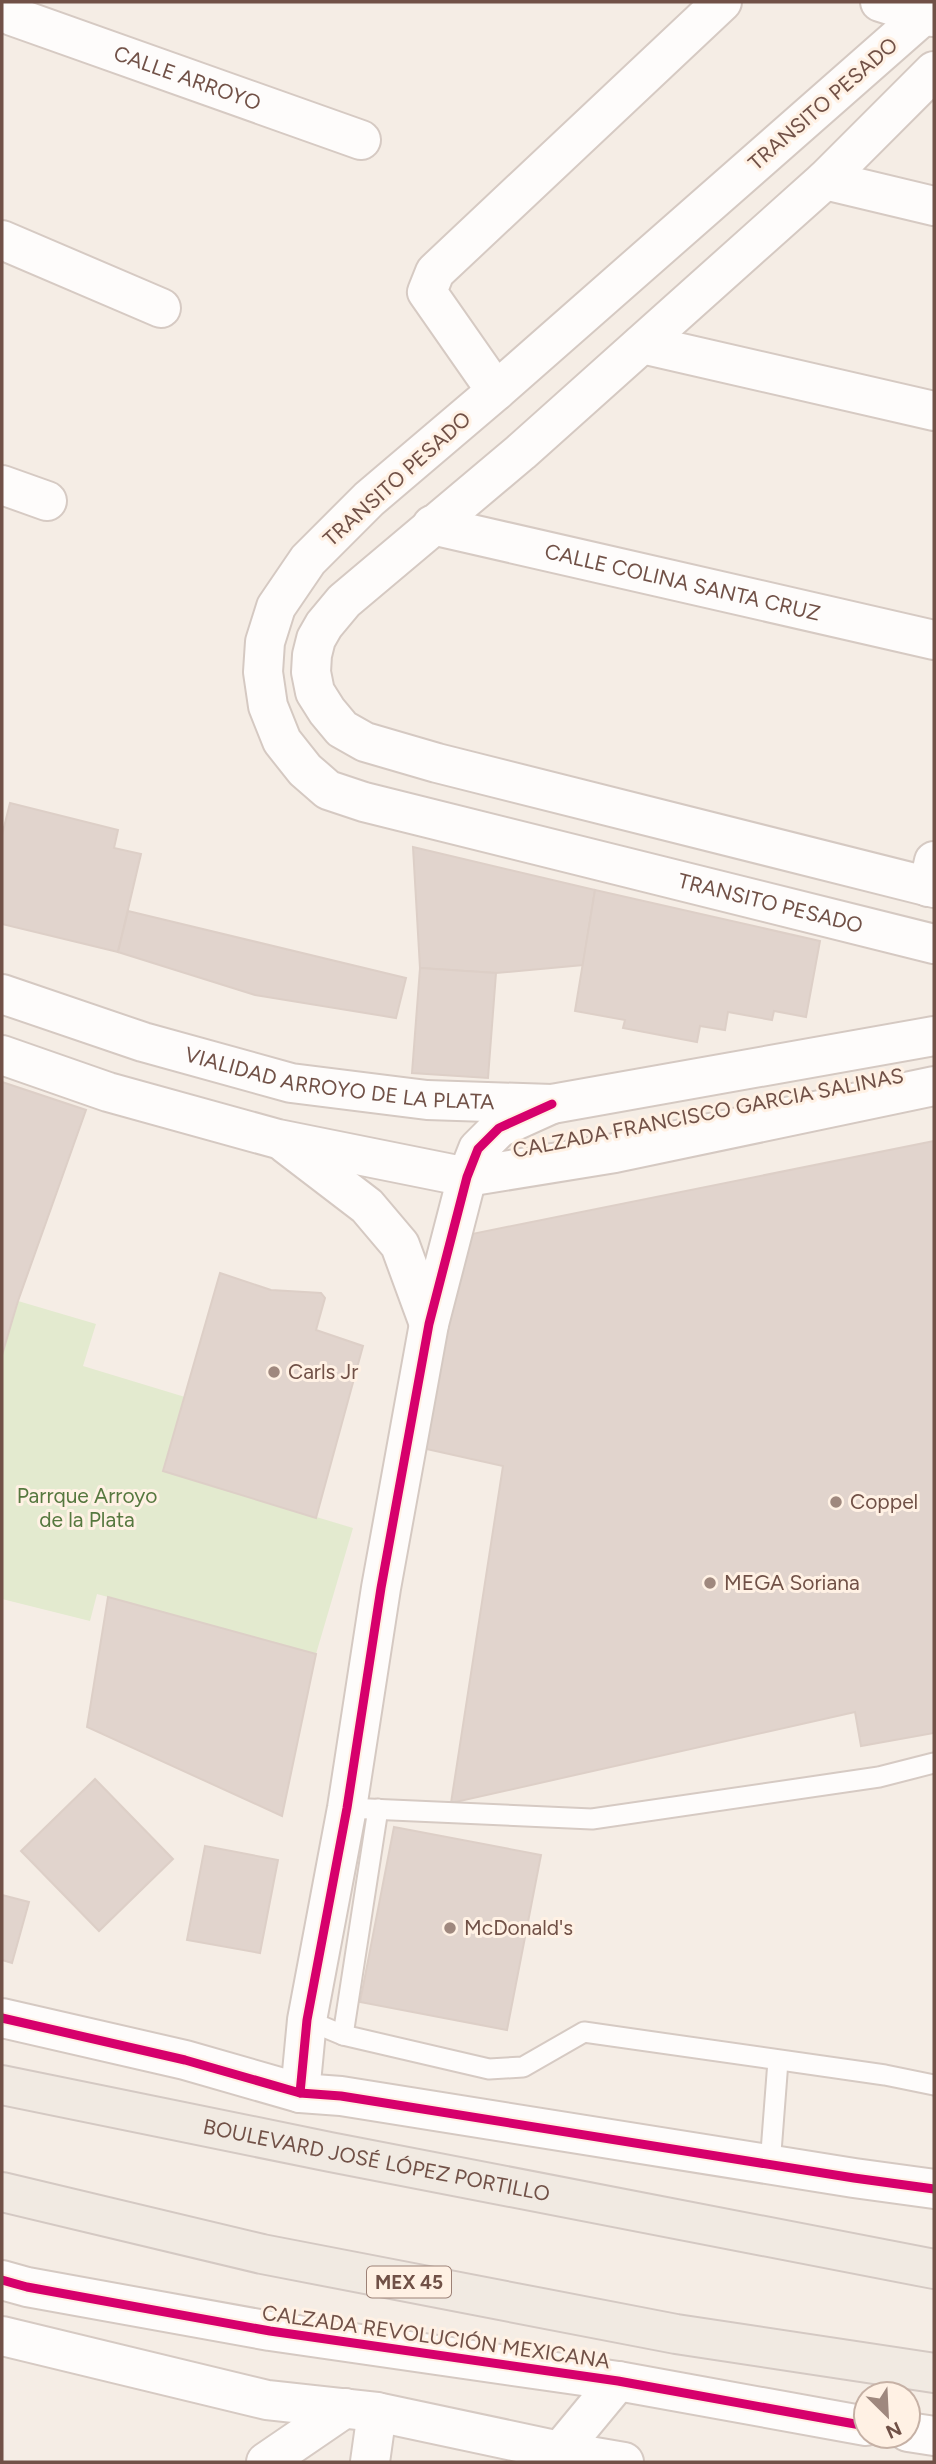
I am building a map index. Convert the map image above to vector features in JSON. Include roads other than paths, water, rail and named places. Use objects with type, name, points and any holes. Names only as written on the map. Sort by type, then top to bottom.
[{"type":"main road","name":"BOULEVARD JOSÉ LÓPEZ PORTILLO","points":[[2,2085],[330,2152],[934,2269]]},
{"type":"main road","name":"MEX 45","points":[[2,2192],[262,2254],[663,2331],[934,2373]]},
{"type":"street","points":[[496,391],[427,292],[435,272],[722,2]]},
{"type":"street","points":[[880,2],[931,13]]},
{"type":"street","name":"TRANSITO PESADO","points":[[931,13],[369,499],[308,560],[276,607],[265,642],[262,672],[268,706],[282,741],[305,770],[328,790],[363,802],[934,944]]},
{"type":"street","name":"CALLE ARROYO","points":[[13,18],[361,140]]},
{"type":"street","points":[[932,879],[437,763],[366,742],[342,729],[315,692],[312,664],[316,639],[344,601],[521,452],[825,180],[934,71]]},
{"type":"street","points":[[825,180],[934,206]]},
{"type":"street","points":[[2,240],[161,308]]},
{"type":"street","points":[[642,344],[934,411]]},
{"type":"street","points":[[2,485],[47,501]]},
{"type":"street","name":"CALLE COLINA SANTA CRUZ","points":[[432,525],[934,640]]},
{"type":"street","name":"VIALIDAD ARROYO DE LA PLATA","points":[[2,994],[143,1042],[290,1083],[427,1100],[552,1104],[932,1033]]},
{"type":"street","name":"CALZADA FRANCISCO GARCIA SALINAS","points":[[2,1055],[108,1092],[278,1139],[467,1177],[615,1153],[934,1086]]},
{"type":"street","points":[[300,2093],[307,2020],[362,1808],[381,1588],[429,1324],[467,1177],[478,1149],[499,1128],[552,1104]]},
{"type":"street","points":[[278,1139],[367,1206],[400,1245],[429,1324]]},
{"type":"street","points":[[2,2018],[185,2060],[300,2093],[341,2096],[934,2189]]},
{"type":"street","name":"CALZADA REVOLUCIÓN MEXICANA","points":[[2,2280],[27,2287],[270,2330],[618,2381],[852,2423]]},
{"type":"street","points":[[2,2336],[267,2400],[361,2410],[560,2457],[624,2462]]},
{"type":"street","points":[[560,2457],[618,2381]]},
{"type":"street","points":[[267,2462],[361,2410]]},
{"type":"street","points":[[361,2410],[370,2462]]},
{"type":"lane","points":[[343,2035],[362,1808],[431,1814],[592,1819],[880,1777],[934,1763]]},
{"type":"lane","points":[[307,2020],[343,2035],[489,2068],[523,2067],[584,2032],[885,2074],[934,2085]]},
{"type":"lane","points":[[770,2165],[778,2061]]},
{"type":"place","name":"Carls Jr","points":[[274,1372]]},
{"type":"place","name":"Coppel","points":[[836,1502]]},
{"type":"place","name":"MEGA Soriana","points":[[710,1583]]},
{"type":"place","name":"McDonald's","points":[[450,1928]]},
{"type":"park label","name":"Parrque Arroyo de la Plata","points":[[87,1508]]}]
